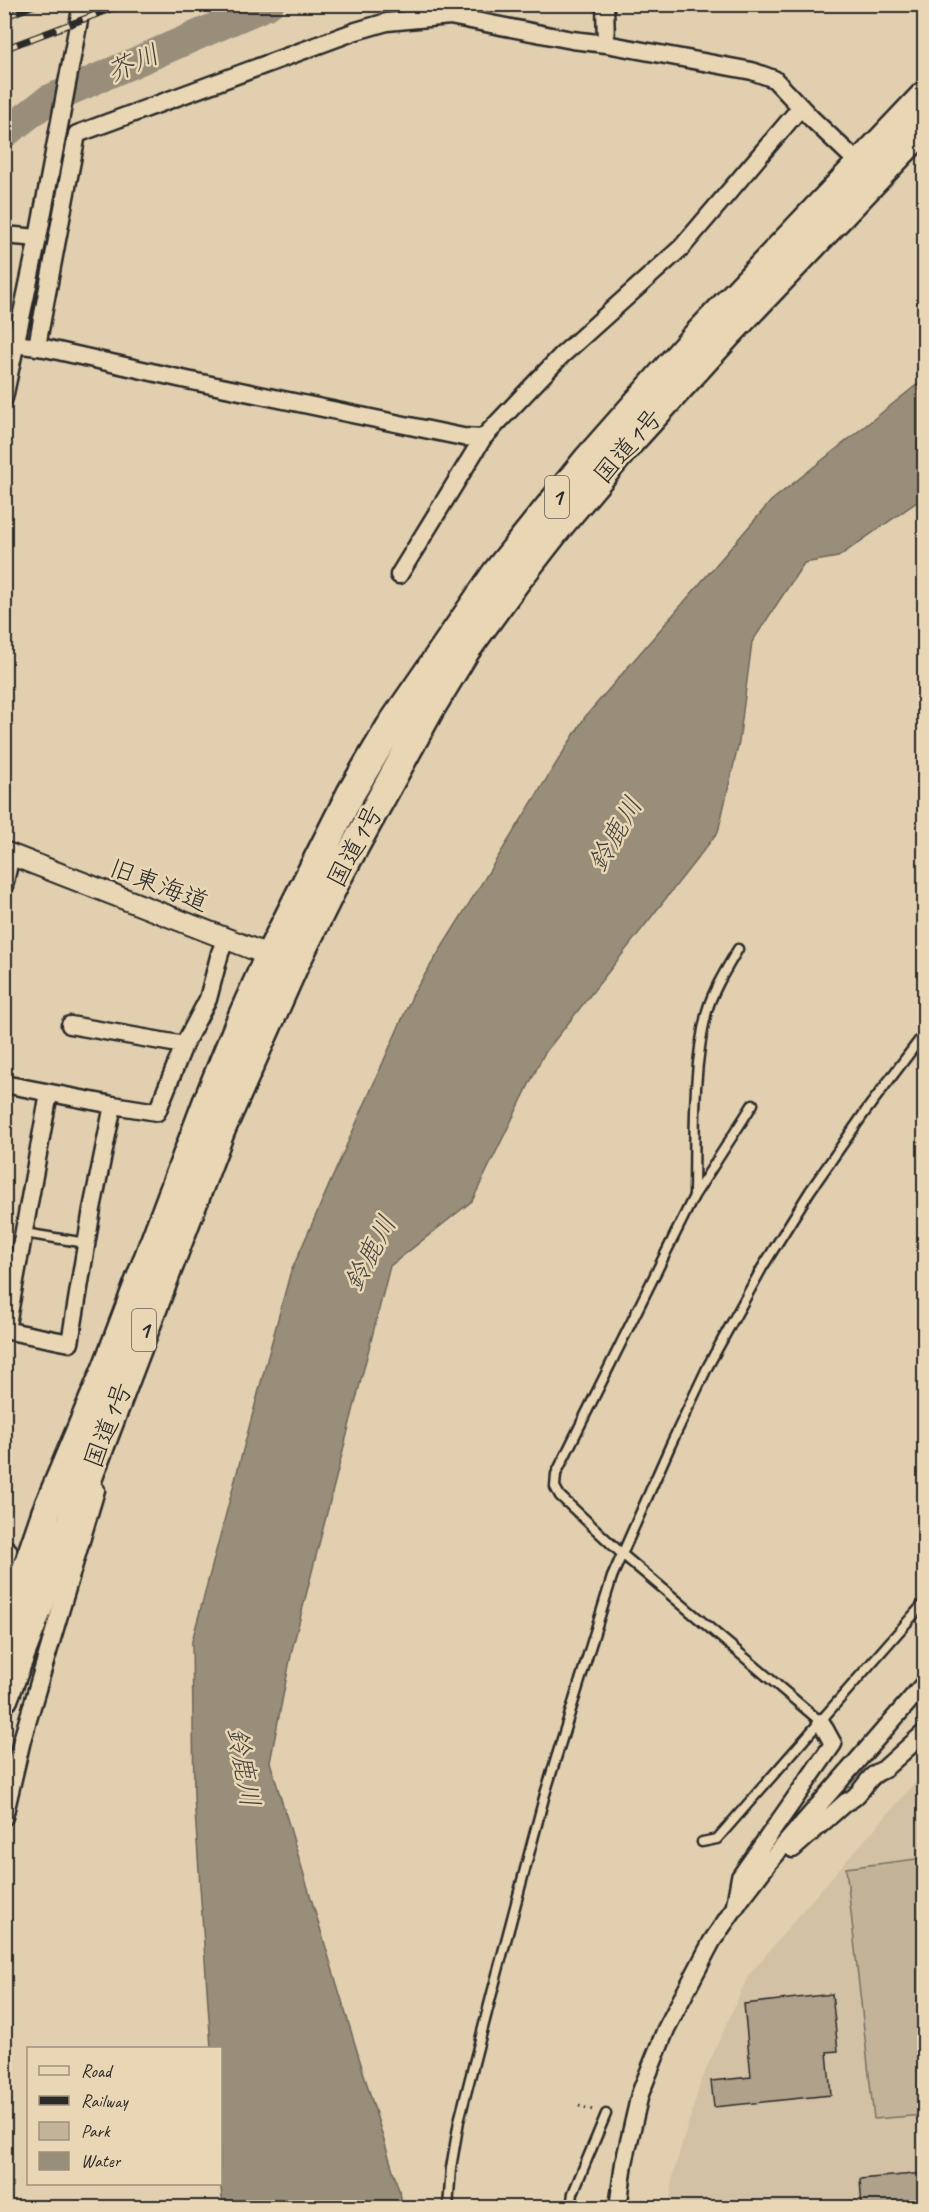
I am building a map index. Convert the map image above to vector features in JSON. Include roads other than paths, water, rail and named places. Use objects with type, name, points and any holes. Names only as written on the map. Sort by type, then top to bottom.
[{"type":"highway","name":"国道1号","points":[[4,1698],[221,1130],[294,966],[401,758],[466,650],[560,525],[629,443],[729,333],[862,167],[924,96]]},
{"type":"highway","name":"国道1号","points":[[4,1634],[46,1512],[107,1367],[240,1019],[269,956],[351,794],[390,727],[496,573],[586,460],[691,342],[862,167],[924,128]]},
{"type":"street","points":[[4,398],[38,238],[82,4]]},
{"type":"street","points":[[605,4],[606,44]]},
{"type":"street","points":[[37,346],[77,135],[387,22],[450,16],[752,71],[774,79],[862,167]]},
{"type":"street","points":[[399,575],[483,438],[561,356],[682,247],[806,113]]},
{"type":"street","points":[[4,235],[38,238]]},
{"type":"street","points":[[15,344],[37,346],[417,428],[463,437],[483,438]]},
{"type":"street","points":[[4,886],[8,854]]},
{"type":"street","name":"旧東海道","points":[[8,854],[294,966]]},
{"type":"street","points":[[4,1084],[157,1112],[184,1045],[208,999],[226,939]]},
{"type":"street","points":[[70,1025],[184,1045]]},
{"type":"street","points":[[49,1093],[5,1330],[70,1343],[113,1105]]},
{"type":"street","points":[[4,1817],[22,1740],[134,1357]]},
{"type":"street","points":[[4,1551],[8,1550],[4,1565]]},
{"type":"street","points":[[618,2208],[624,2163],[645,2084],[666,2029],[712,1941],[770,1861],[924,1684]]},
{"type":"street","points":[[734,1909],[740,1877],[832,1744],[821,1722]]},
{"type":"street","points":[[770,1861],[777,1863],[846,1802],[852,1800],[876,1772],[882,1770],[924,1733]]},
{"type":"lane","points":[[694,1196],[695,1107],[699,1058],[708,1009],[738,949]]},
{"type":"lane","points":[[448,2208],[451,2168],[459,2121],[545,1794],[612,1576],[670,1444],[708,1366],[762,1268],[810,1191],[865,1112],[924,1034]]},
{"type":"lane","points":[[753,1104],[694,1196],[556,1474],[555,1487],[561,1496],[622,1554],[821,1722]]},
{"type":"lane","points":[[24,1233],[87,1243]]},
{"type":"lane","points":[[702,1842],[717,1839],[924,1603]]},
{"type":"lane","points":[[571,2208],[573,2193],[606,2114]]},
{"type":"water","name":"鈴鹿川","points":[[924,379],[924,497],[838,557],[804,563],[752,642],[739,742],[718,832],[544,1054],[472,1201],[390,1266],[292,1650],[270,1762],[401,2197],[401,2207],[223,2207],[221,2185],[222,2047],[211,2047],[194,1797],[192,1641],[290,1274],[414,992],[585,717],[771,501]]},
{"type":"waterway","name":"芥川","points":[[4,134],[48,100],[269,4]]},
{"type":"railway","points":[[4,17],[37,4]]},
{"type":"railway","points":[[4,49],[124,4]]}]
